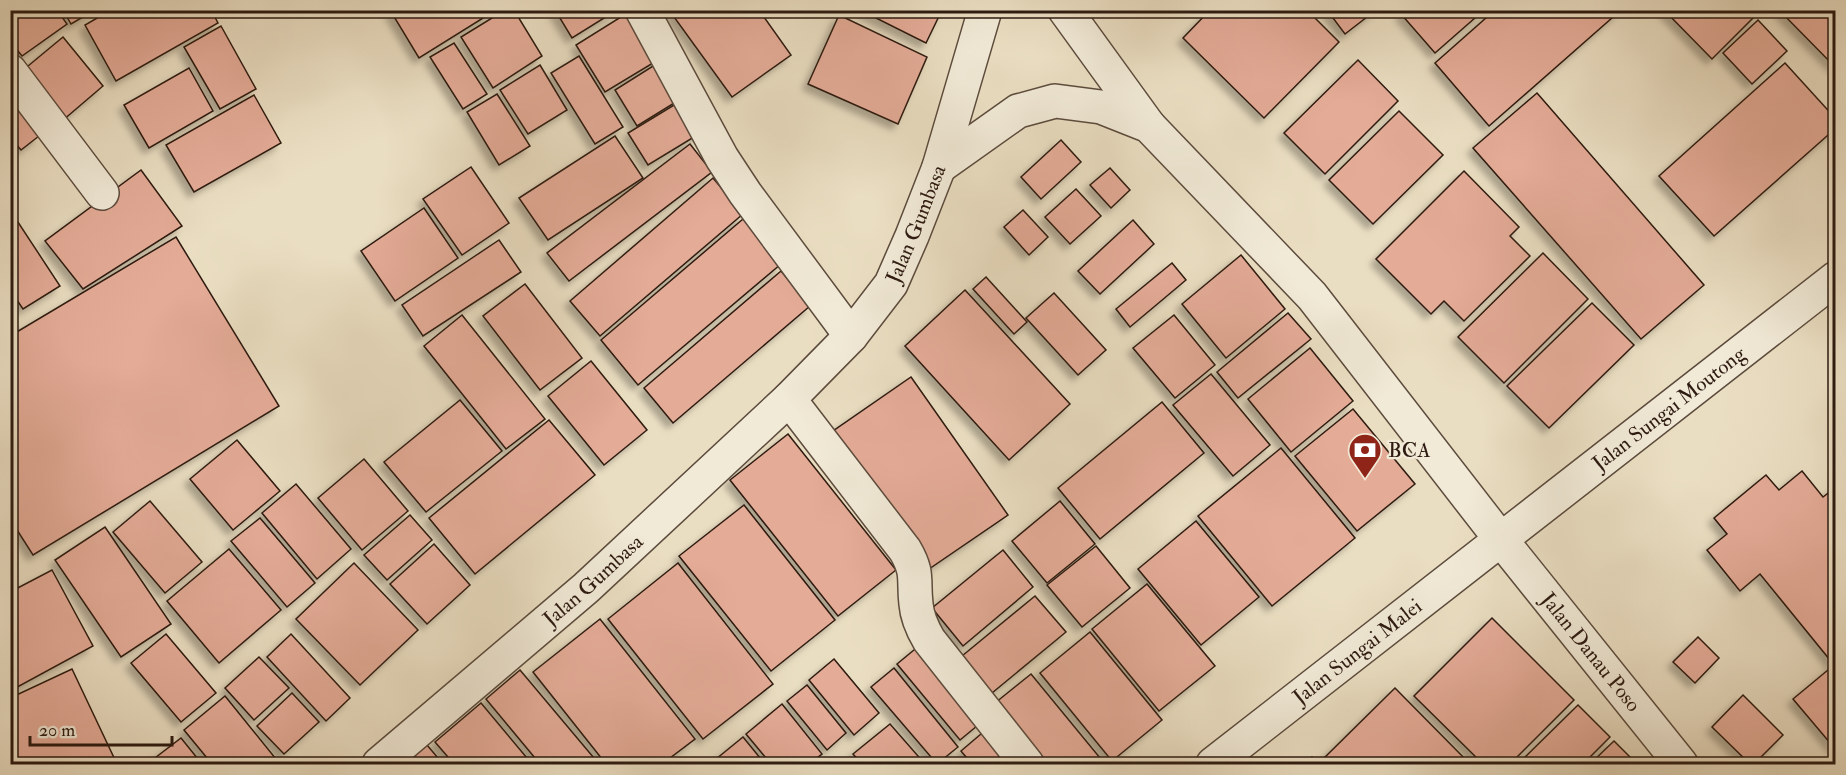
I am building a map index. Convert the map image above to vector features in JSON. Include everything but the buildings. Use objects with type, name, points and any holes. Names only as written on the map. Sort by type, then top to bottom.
[{"type":"street","points":[[642,10],[722,158],[851,336]]},
{"type":"street","points":[[939,167],[985,10]]},
{"type":"street","points":[[1065,10],[1149,126]]},
{"type":"street","points":[[10,71],[102,193]]},
{"type":"street","name":"Jalan Gumbasa","points":[[379,765],[586,588],[789,399],[851,336],[891,284],[939,167],[1018,111],[1055,101],[1101,107],[1149,126],[1312,296],[1502,541]]},
{"type":"street","name":"Jalan Sungai Moutong","points":[[1502,541],[1836,278]]},
{"type":"street","points":[[789,399],[904,550],[915,570],[916,604],[920,622],[929,640],[1028,765]]},
{"type":"street","name":"Jalan Sungai Malei","points":[[1213,765],[1502,541]]},
{"type":"street","name":"Jalan Danau Poso","points":[[1502,541],[1681,765]]},
{"type":"place","name":"BCA","points":[[1365,479]]}]
